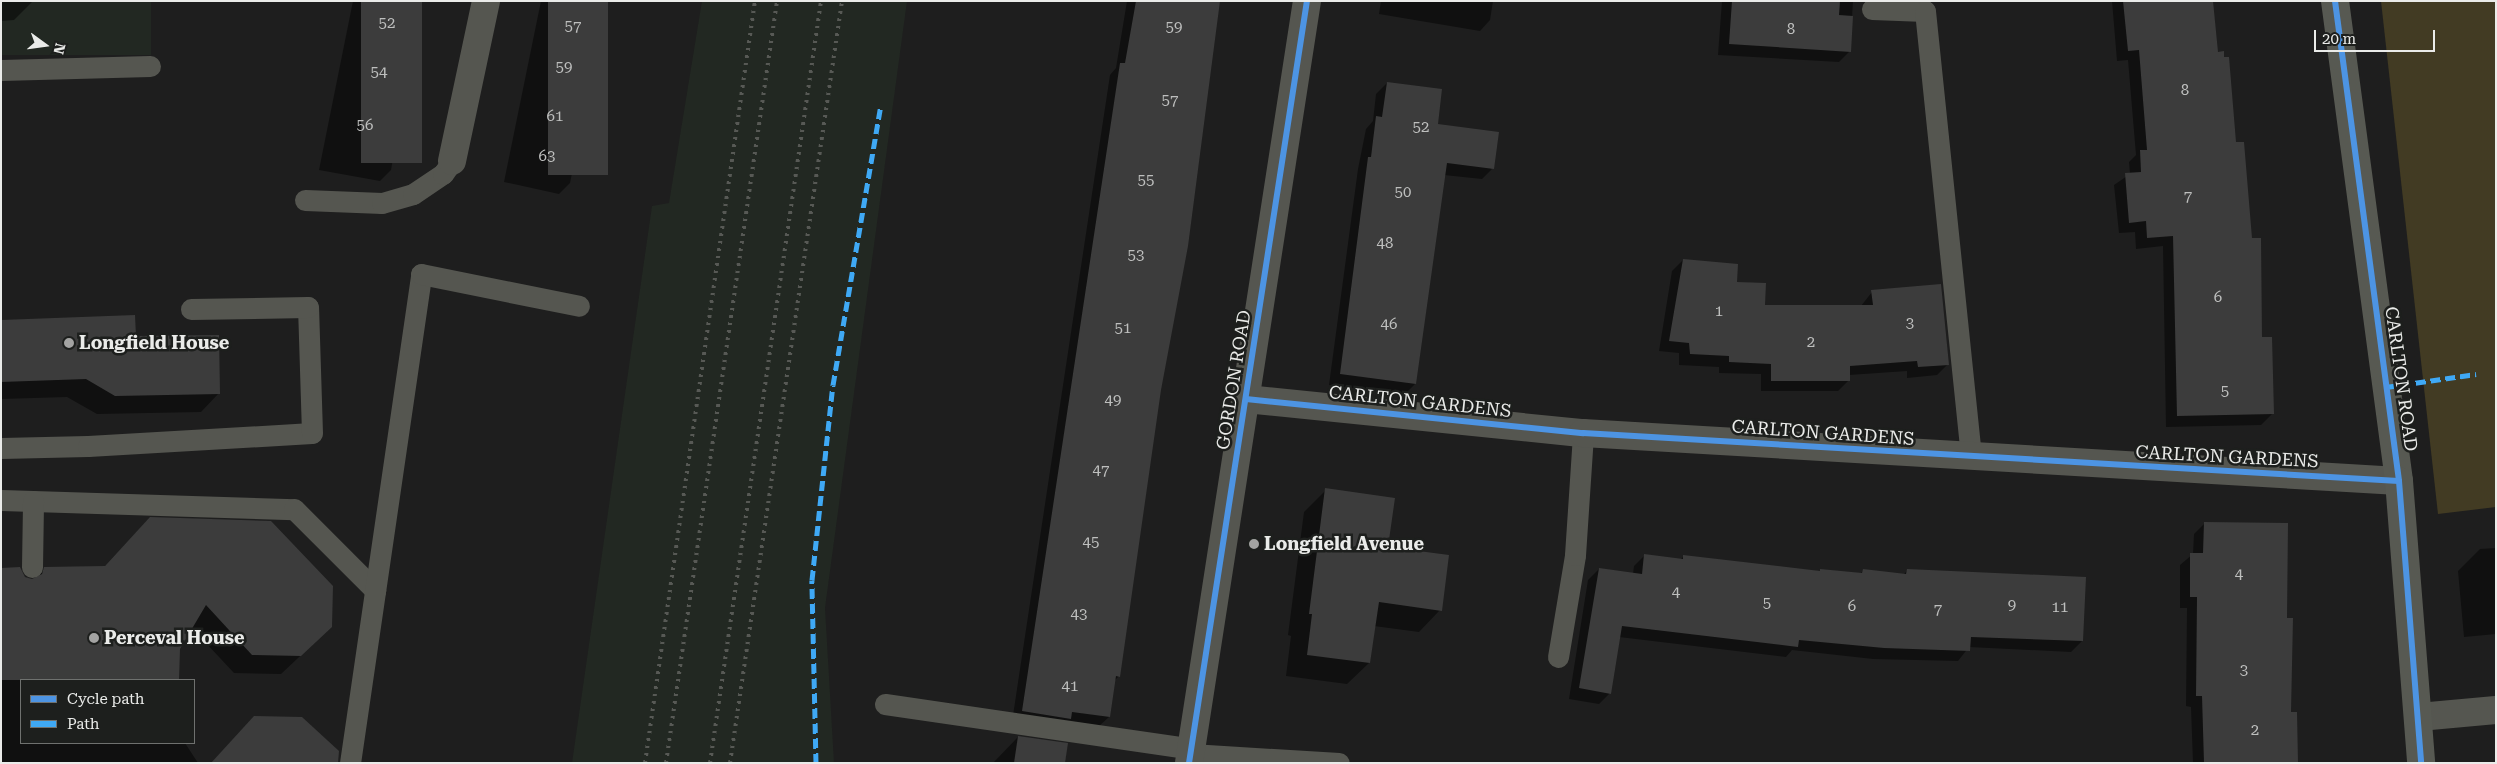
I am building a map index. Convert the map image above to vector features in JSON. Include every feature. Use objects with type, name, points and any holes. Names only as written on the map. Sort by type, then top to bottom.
[{"type":"street","points":[[452,161],[486,1]]},
{"type":"street","name":"GORDON ROAD","points":[[1191,755],[1307,1]]},
{"type":"street","name":"CARLTON ROAD","points":[[2336,1],[2399,481],[2419,717],[2421,763]]},
{"type":"street","name":"CARLTON GARDENS","points":[[1246,399],[1584,434],[1971,458],[2399,481]]},
{"type":"street","points":[[2419,717],[2496,710]]},
{"type":"lane","points":[[1872,9],[1926,12],[1971,458]]},
{"type":"lane","points":[[1,70],[150,66]]},
{"type":"lane","points":[[305,200],[382,203],[405,196],[443,174],[452,161]]},
{"type":"lane","points":[[350,763],[421,274],[579,306]]},
{"type":"lane","points":[[1,448],[88,446],[312,433],[308,307],[191,309]]},
{"type":"lane","points":[[1558,657],[1576,555],[1584,434]]},
{"type":"lane","points":[[1,500],[294,509],[375,590]]},
{"type":"lane","points":[[32,567],[33,501]]},
{"type":"lane","points":[[885,704],[1191,755],[1339,763]]},
{"type":"shaded area","points":[[1,1],[151,1],[151,55],[1,55]]},
{"type":"shaded area","points":[[702,1],[907,1],[825,608],[834,763],[572,763],[652,206],[669,203]]},
{"type":"shaded area","points":[[2381,1],[2496,1],[2496,507],[2438,514]]},
{"type":"building","points":[[361,1],[422,1],[422,163],[361,163]]},
{"type":"building","points":[[548,1],[608,1],[608,175],[548,175]]},
{"type":"building","points":[[1136,1],[1220,1],[1188,246],[1161,390],[1120,677],[1116,676],[1110,717],[1072,712],[1071,719],[1022,711],[1120,63],[1125,63]]},
{"type":"building","points":[[1732,1],[1840,1],[1839,15],[1853,16],[1851,52],[1729,44]]},
{"type":"building","points":[[2123,1],[2213,1],[2218,52],[2224,51],[2224,57],[2229,57],[2236,142],[2244,142],[2252,238],[2261,238],[2262,337],[2272,337],[2274,414],[2177,416],[2173,236],[2147,238],[2146,221],[2129,223],[2125,173],[2141,172],[2140,150],[2147,150],[2139,50],[2128,51]]},
{"type":"building","points":[[1387,82],[1442,89],[1438,124],[1499,132],[1494,169],[1447,163],[1416,384],[1340,374],[1368,157],[1371,157],[1376,116],[1382,117]]},
{"type":"building","points":[[1683,259],[1738,264],[1737,282],[1766,283],[1765,305],[1873,305],[1871,290],[1941,284],[1949,365],[1918,367],[1917,361],[1850,366],[1850,381],[1771,381],[1771,364],[1729,362],[1729,356],[1690,354],[1689,343],[1669,341]]},
{"type":"building","name":"Longfield House","points":[[135,315],[136,336],[219,335],[220,394],[115,396],[86,379],[1,382],[1,320]]},
{"type":"building","points":[[1325,488],[1395,498],[1388,547],[1449,555],[1442,611],[1379,602],[1370,663],[1307,655],[1312,614],[1309,614]]},
{"type":"building","name":"Perceval House","points":[[150,517],[271,521],[333,586],[332,627],[301,656],[252,655],[206,605],[180,649],[179,679],[1,680],[1,568],[20,567],[25,577],[32,579],[42,574],[44,567],[105,566]]},
{"type":"building","points":[[2204,522],[2288,523],[2287,618],[2293,618],[2291,712],[2297,712],[2298,763],[2204,763],[2202,696],[2196,696],[2197,597],[2190,597],[2190,553],[2203,553]]},
{"type":"building","points":[[1644,554],[1683,559],[1683,555],[1820,571],[1820,569],[1862,573],[1863,569],[1906,574],[1907,569],[2086,577],[2083,641],[1971,637],[1970,651],[1884,648],[1799,640],[1798,647],[1622,626],[1611,694],[1579,688],[1599,568],[1642,574]]},
{"type":"building","points":[[254,716],[302,717],[339,751],[338,763],[211,763]]},
{"type":"building","points":[[1018,736],[1068,743],[1065,763],[1014,763]]},
{"type":"railway","points":[[645,763],[755,1]]},
{"type":"railway","points":[[666,763],[777,1]]},
{"type":"railway","points":[[710,763],[821,1]]},
{"type":"railway","points":[[730,763],[842,1]]},
{"type":"marked path","points":[[816,763],[812,580],[833,385],[881,105]]},
{"type":"marked path","points":[[2386,387],[2476,374]]},
{"type":"cycle path","points":[[1189,763],[1307,1]]},
{"type":"cycle path","points":[[2335,1],[2399,481],[2421,763]]},
{"type":"cycle path","points":[[1246,399],[1583,433],[2399,481]]},
{"type":"place","name":"Longfield House","points":[[69,343]]},
{"type":"place","name":"Longfield Avenue","points":[[1254,544]]},
{"type":"place","name":"Perceval House","points":[[94,638]]}]
